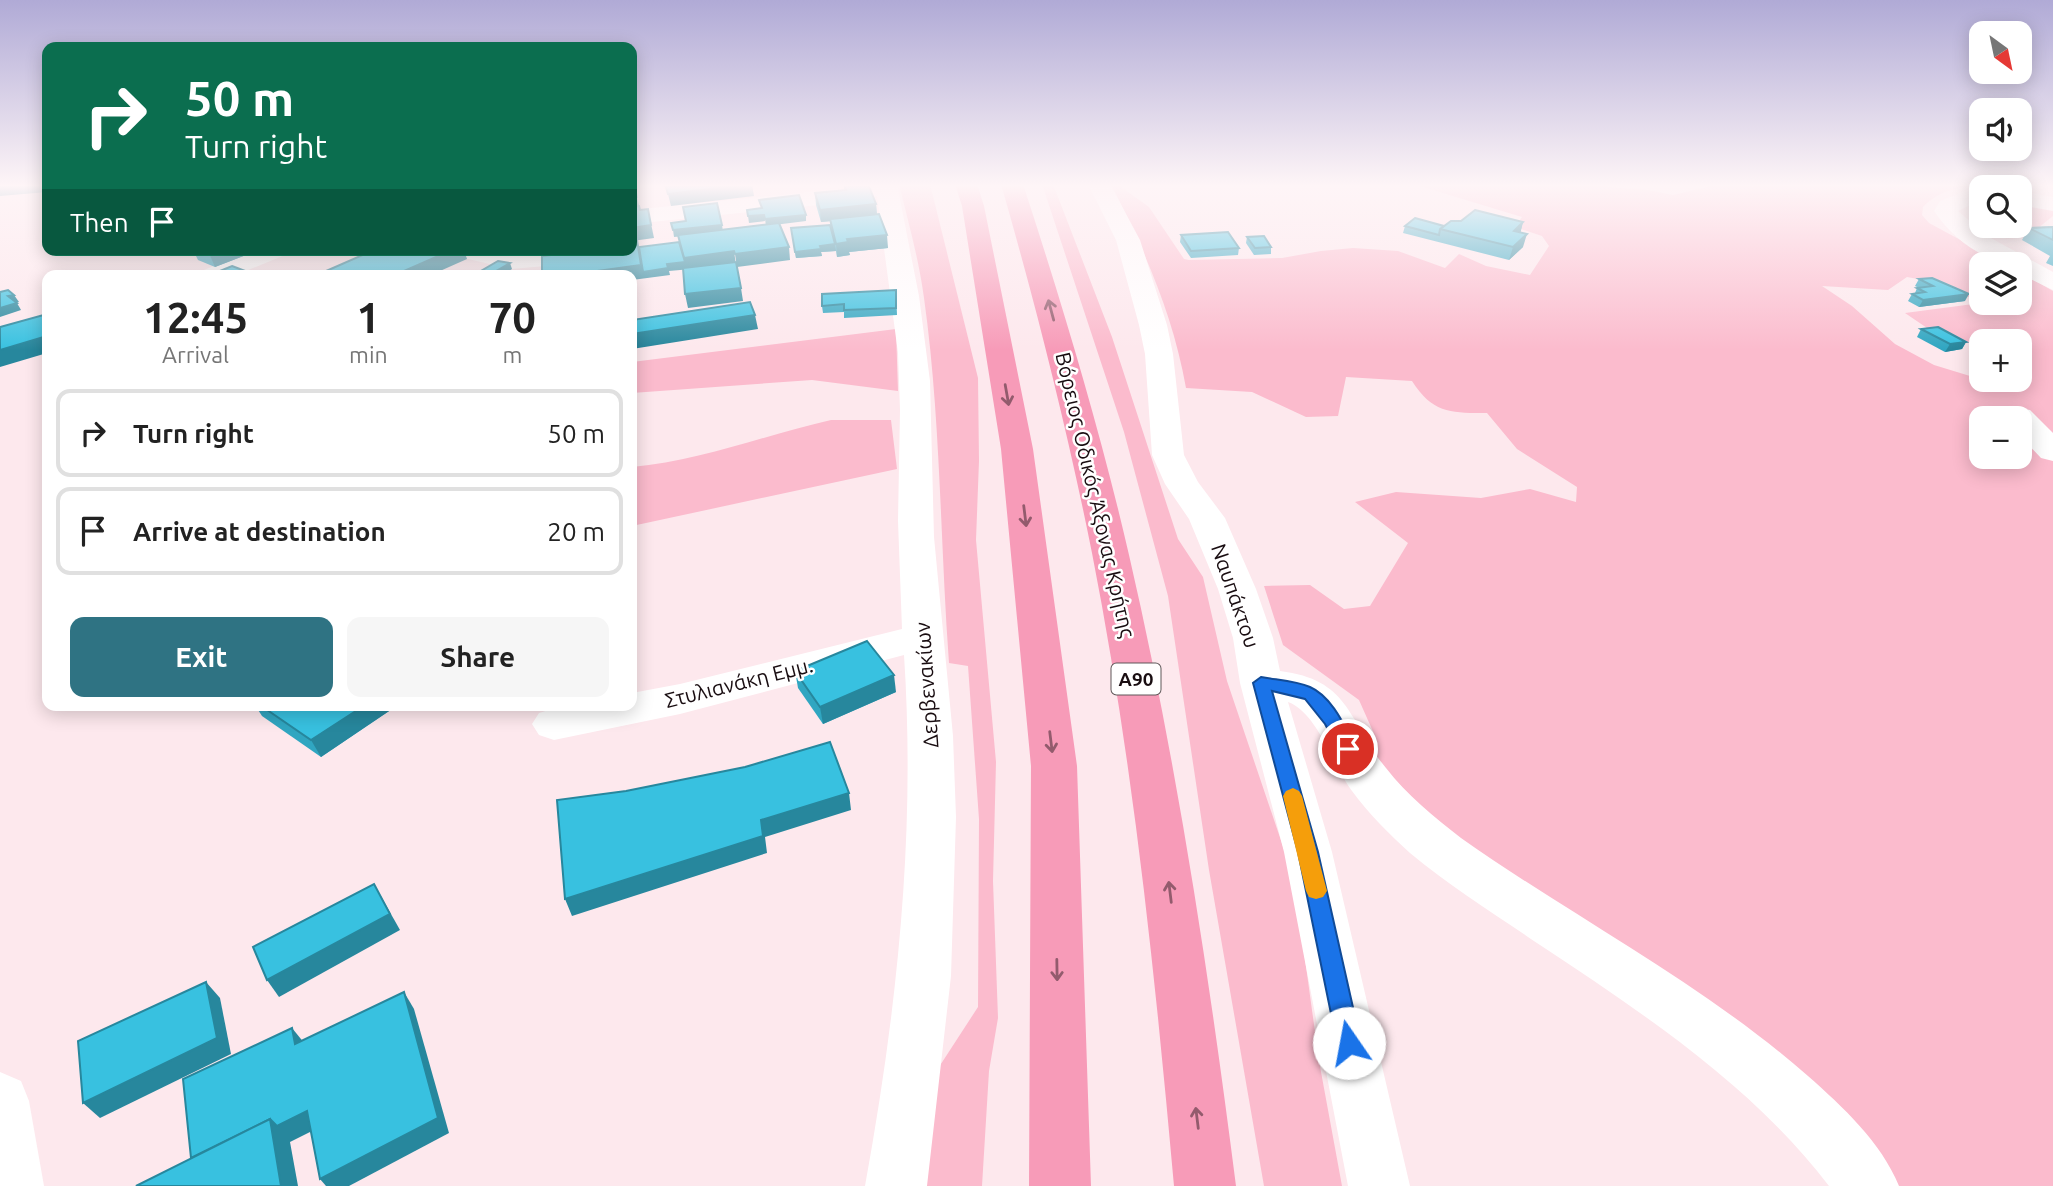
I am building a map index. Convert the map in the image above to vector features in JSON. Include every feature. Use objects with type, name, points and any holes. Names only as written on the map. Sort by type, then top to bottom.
[{"type":"highway","points":[[979,239],[1017,449],[1054,766],[1060,1186]]},
{"type":"highway","name":"Βόρειος Οδικός Άξονας Κρήτης","points":[[1029,239],[1075,400],[1129,640],[1169,884],[1205,1186]]},
{"type":"street","name":"Δερβενακίων","points":[[891,239],[911,343],[916,408],[916,536],[932,765],[930,917],[921,1012],[896,1186]]},
{"type":"street","name":"Ναυπάκτου","points":[[1128,239],[1159,354],[1168,455],[1182,484],[1207,518],[1237,589],[1253,638],[1261,683],[1308,852],[1379,1186]]},
{"type":"street","points":[[1977,239],[2053,282]]},
{"type":"street","points":[[226,270],[261,256]]},
{"type":"street","points":[[482,256],[520,261],[576,256]]},
{"type":"street","points":[[2032,430],[2053,451]]},
{"type":"street","name":"Στυλιανάκη Εμμ.","points":[[637,708],[923,637]]},
{"type":"street","points":[[1261,683],[1302,690],[1311,695],[1332,720],[1372,784],[1407,821],[1478,878],[1642,984],[1720,1042],[1804,1111],[1868,1186]]},
{"type":"street","name":"Στυλιανάκη Εμμ.","points":[[554,724],[620,711]]},
{"type":"street","points":[[0,1101],[13,1186]]},
{"type":"shaded area","points":[[912,239],[944,239],[978,378],[976,540],[996,762],[993,881],[998,1018],[989,1071],[982,1186],[922,1186],[939,1067],[978,1007],[979,819],[968,666],[949,663],[930,343]]},
{"type":"shaded area","points":[[1060,239],[1074,239],[1112,337],[1178,539],[1203,577],[1227,681],[1294,879],[1319,1061],[1342,1186],[1264,1186],[1209,870],[1168,596],[1124,432]]},
{"type":"shaded area","points":[[1137,239],[1171,239],[1184,259],[1189,260],[1282,258],[1353,248],[1398,251],[1445,268],[1459,254],[1486,266],[1530,275],[1549,246],[1544,239],[1959,239],[1983,252],[1969,252],[1969,297],[1940,283],[1907,277],[1888,290],[1822,286],[1852,306],[1895,344],[1934,365],[1969,376],[1969,392],[2032,392],[2032,329],[1969,329],[1969,343],[1930,330],[1905,313],[1969,305],[1969,315],[2032,315],[2032,279],[2053,291],[2053,1186],[1885,1186],[1458,845],[1368,752],[1375,736],[1359,700],[1283,645],[1264,586],[1310,585],[1344,609],[1370,606],[1408,543],[1355,502],[1396,492],[1481,498],[1530,489],[1576,502],[1577,487],[1517,449],[1487,413],[1453,412],[1436,406],[1412,381],[1346,377],[1338,416],[1306,417],[1252,392],[1186,388],[1165,308]]},
{"type":"shaded area","points":[[896,329],[898,391],[812,380],[637,393],[637,361]]},
{"type":"shaded area","points":[[831,420],[891,420],[897,469],[637,525],[637,466],[682,459]]},
{"type":"building","points":[[679,239],[786,239],[789,247],[735,254],[734,251],[684,258]]},
{"type":"building","points":[[793,239],[834,239],[835,244],[820,246],[821,249],[795,252]]},
{"type":"building","points":[[835,239],[847,239],[848,242],[836,244]]},
{"type":"building","points":[[1184,239],[1233,239],[1239,248],[1191,251]]},
{"type":"building","points":[[1249,239],[1266,239],[1271,247],[1255,248]]},
{"type":"building","points":[[1482,239],[1521,239],[1513,247]]},
{"type":"building","points":[[637,240],[641,265],[604,270],[542,270],[542,256],[637,256]]},
{"type":"building","points":[[679,242],[685,262],[667,264],[668,268],[643,272],[639,247]]},
{"type":"building","points":[[360,256],[438,256],[406,270],[328,270]]},
{"type":"building","points":[[498,261],[510,263],[498,270],[483,270]]},
{"type":"building","points":[[736,262],[741,288],[685,294],[683,268]]},
{"type":"building","points":[[232,266],[243,270],[222,270]]},
{"type":"building","points":[[1932,278],[1969,294],[1923,300],[1912,294],[1925,292],[1917,288],[1933,286],[1919,279]]},
{"type":"building","points":[[8,290],[14,295],[8,296],[17,303],[0,308],[0,292]]},
{"type":"building","points":[[896,290],[896,308],[844,310],[844,304],[822,306],[822,294]]},
{"type":"building","points":[[750,302],[755,315],[637,333],[637,319]]},
{"type":"building","points":[[42,315],[42,337],[0,350],[0,327]]},
{"type":"building","points":[[1938,327],[1966,342],[1950,344],[1921,329]]},
{"type":"building","points":[[867,641],[894,675],[820,707],[795,671]]},
{"type":"building","points":[[269,711],[356,711],[311,740]]},
{"type":"building","points":[[830,742],[849,793],[761,820],[763,836],[565,899],[557,800],[626,791],[745,767]]},
{"type":"building","points":[[374,884],[390,914],[267,980],[253,947]]},
{"type":"building","points":[[206,982],[217,1038],[83,1103],[78,1041]]},
{"type":"building","points":[[404,992],[438,1118],[320,1179],[307,1111],[277,1126],[270,1119],[191,1158],[183,1079],[292,1028],[295,1044]]},
{"type":"building","points":[[270,1119],[281,1186],[136,1186]]},
{"type":"slow traffic","points":[[1293,796],[1316,891]]},
{"type":"route","points":[[1348,749],[1332,720],[1311,695],[1302,690],[1261,683],[1308,852],[1349,1043]]}]
